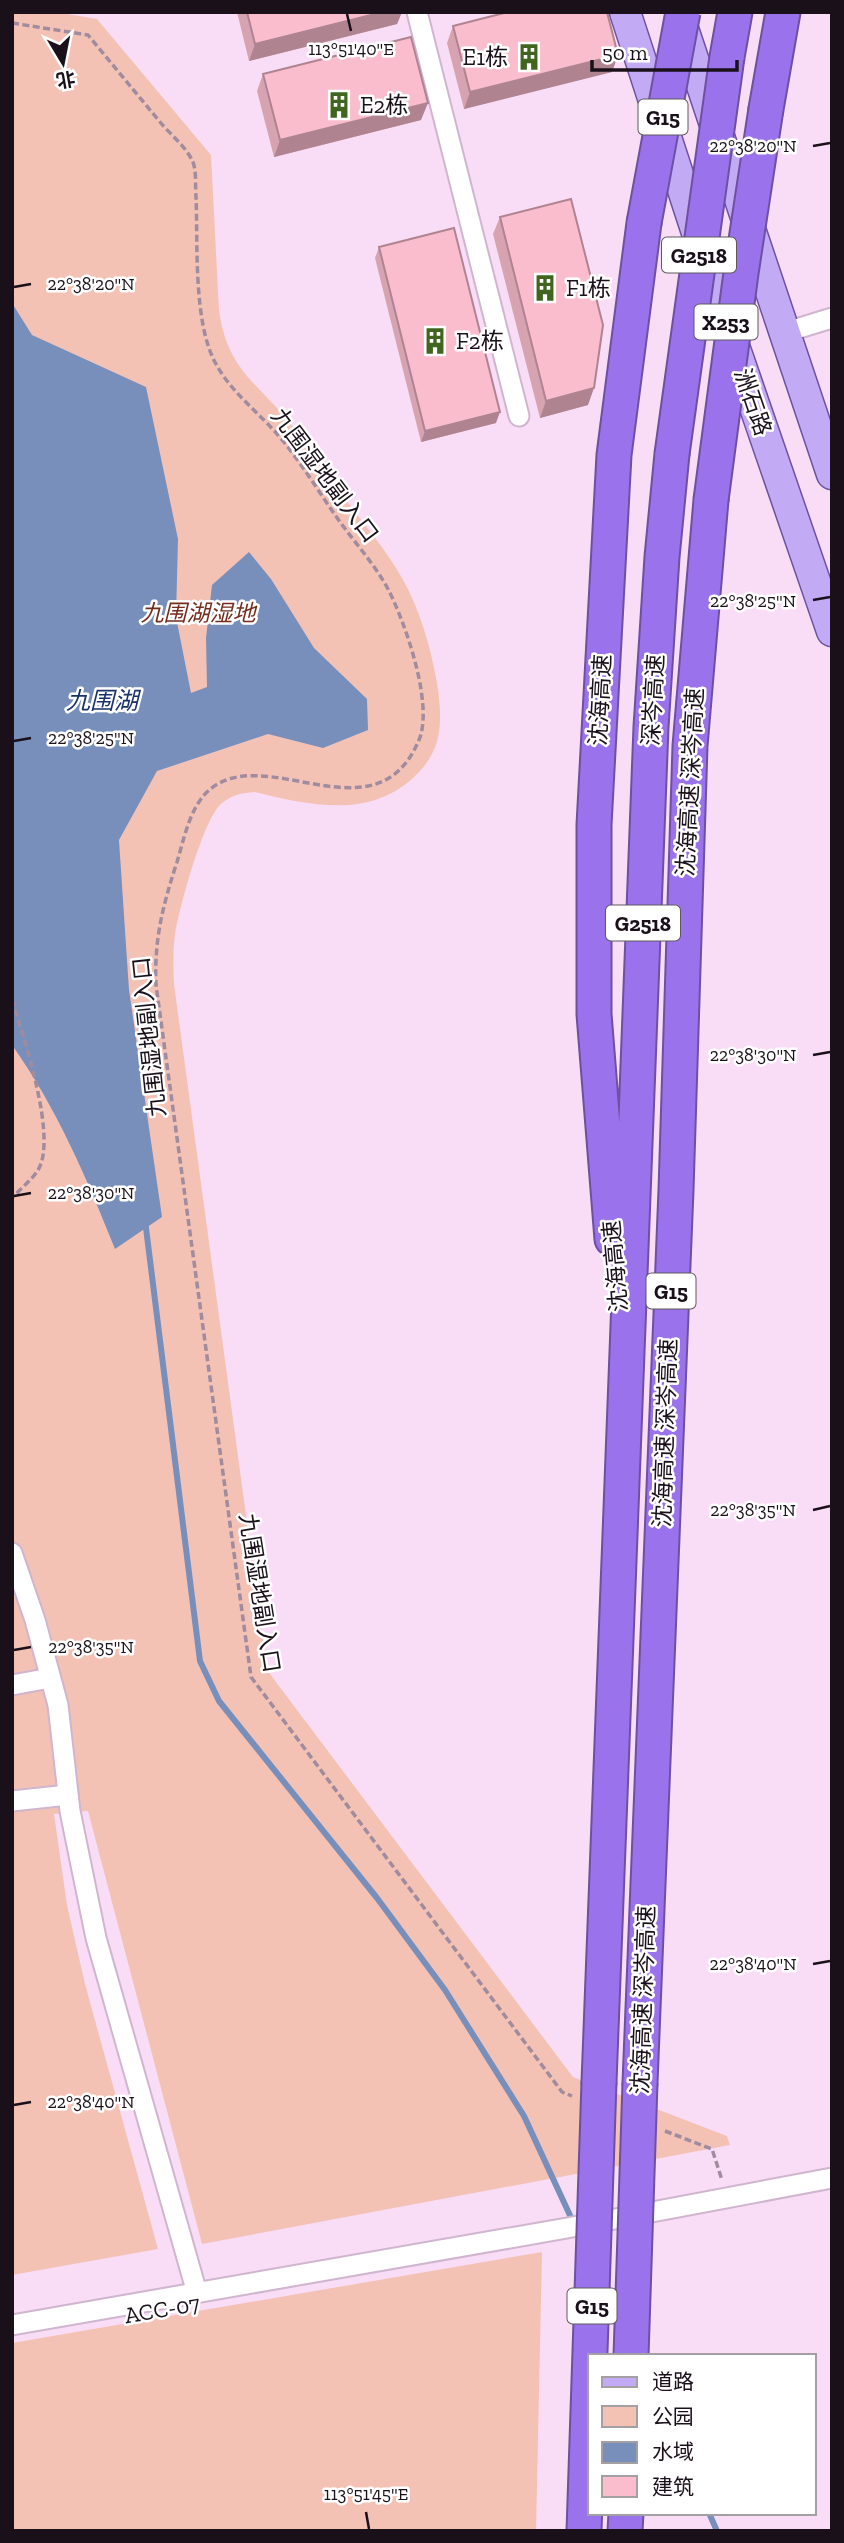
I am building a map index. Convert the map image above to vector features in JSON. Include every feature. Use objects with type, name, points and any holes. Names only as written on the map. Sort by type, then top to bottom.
[{"type":"highway","name":"沈海高速","points":[[625,1393],[594,1014],[594,825],[614,455],[644,223],[683,12]]},
{"type":"highway","name":"深岑高速","points":[[625,1393],[653,678],[662,557],[672,454],[735,12]]},
{"type":"highway","name":"沈海高速 深岑高速","points":[[631,2354],[690,746],[711,500],[741,273],[783,12]]},
{"type":"highway","name":"沈海高速 深岑高速","points":[[584,2531],[587,2089],[625,1393]]},
{"type":"main road","name":"洲石路","points":[[625,12],[735,349],[832,631]]},
{"type":"main road","name":"X253","points":[[677,12],[832,474]]},
{"type":"street","points":[[417,12],[519,416]]},
{"type":"street","points":[[783,334],[832,318]]},
{"type":"street","points":[[12,1553],[35,1620],[58,1705],[68,1795],[96,1938],[197,2293]]},
{"type":"street","points":[[12,1685],[50,1678]]},
{"type":"street","points":[[12,1801],[68,1795]]},
{"type":"street","points":[[12,2325],[832,2178]]},
{"type":"street","name":"ACC-07","points":[[12,2335],[311,2283]]},
{"type":"path","name":"九围湿地副入口","points":[[12,23],[88,35],[194,162],[201,313],[205,340],[216,365],[280,438],[387,587],[405,629],[417,672],[424,716],[420,737],[411,756],[396,771],[378,782],[358,788],[337,788],[248,775],[222,782],[207,792],[189,823],[162,910],[155,960],[156,985],[251,1677],[562,2092],[587,2089]]},
{"type":"path","points":[[12,1000],[38,1092],[45,1134],[40,1169],[12,1198]]},
{"type":"path","points":[[662,2130],[712,2149],[727,2198]]},
{"type":"green space","name":"九围湖湿地","points":[[12,12],[56,12],[97,19],[211,155],[219,311],[230,349],[247,376],[301,437],[396,568],[419,616],[437,683],[440,719],[437,741],[427,762],[401,787],[382,797],[342,805],[298,802],[255,792],[237,795],[221,804],[214,813],[200,846],[175,935],[174,984],[267,1670],[573,2077],[727,2136],[730,2145],[202,2244],[88,1811],[54,1814],[67,1905],[85,1984],[158,2249],[12,2275]]},
{"type":"green space","points":[[542,2252],[536,2531],[12,2531],[12,2343]]},
{"type":"water","name":"九围湖","points":[[12,303],[32,335],[146,387],[178,539],[176,617],[191,693],[207,687],[206,638],[212,585],[249,552],[271,579],[314,648],[367,699],[368,730],[323,748],[268,734],[157,771],[119,840],[129,990],[162,1217],[115,1249],[57,1119],[12,1045]]},
{"type":"building","points":[[247,12],[383,12],[255,44]]},
{"type":"building","name":"E1栋","points":[[508,12],[607,12],[618,55],[470,92],[453,26]]},
{"type":"building","name":"E2栋","points":[[411,37],[428,103],[280,140],[263,74]]},
{"type":"building","name":"F1栋","points":[[571,199],[603,325],[594,388],[546,401],[500,217]]},
{"type":"building","name":"F2栋","points":[[454,228],[500,412],[425,431],[379,247]]},
{"type":"waterway","points":[[145,1220],[200,1661],[219,1701],[377,1898],[445,1990],[524,2116],[574,2224]]},
{"type":"waterway","points":[[605,2291],[618,2319]]},
{"type":"waterway","points":[[710,2515],[717,2531]]},
{"type":"place","name":"E1栋","points":[[529,57]]},
{"type":"place","name":"E2栋","points":[[339,105]]},
{"type":"place","name":"F1栋","points":[[545,288]]},
{"type":"place","name":"F2栋","points":[[435,341]]}]
